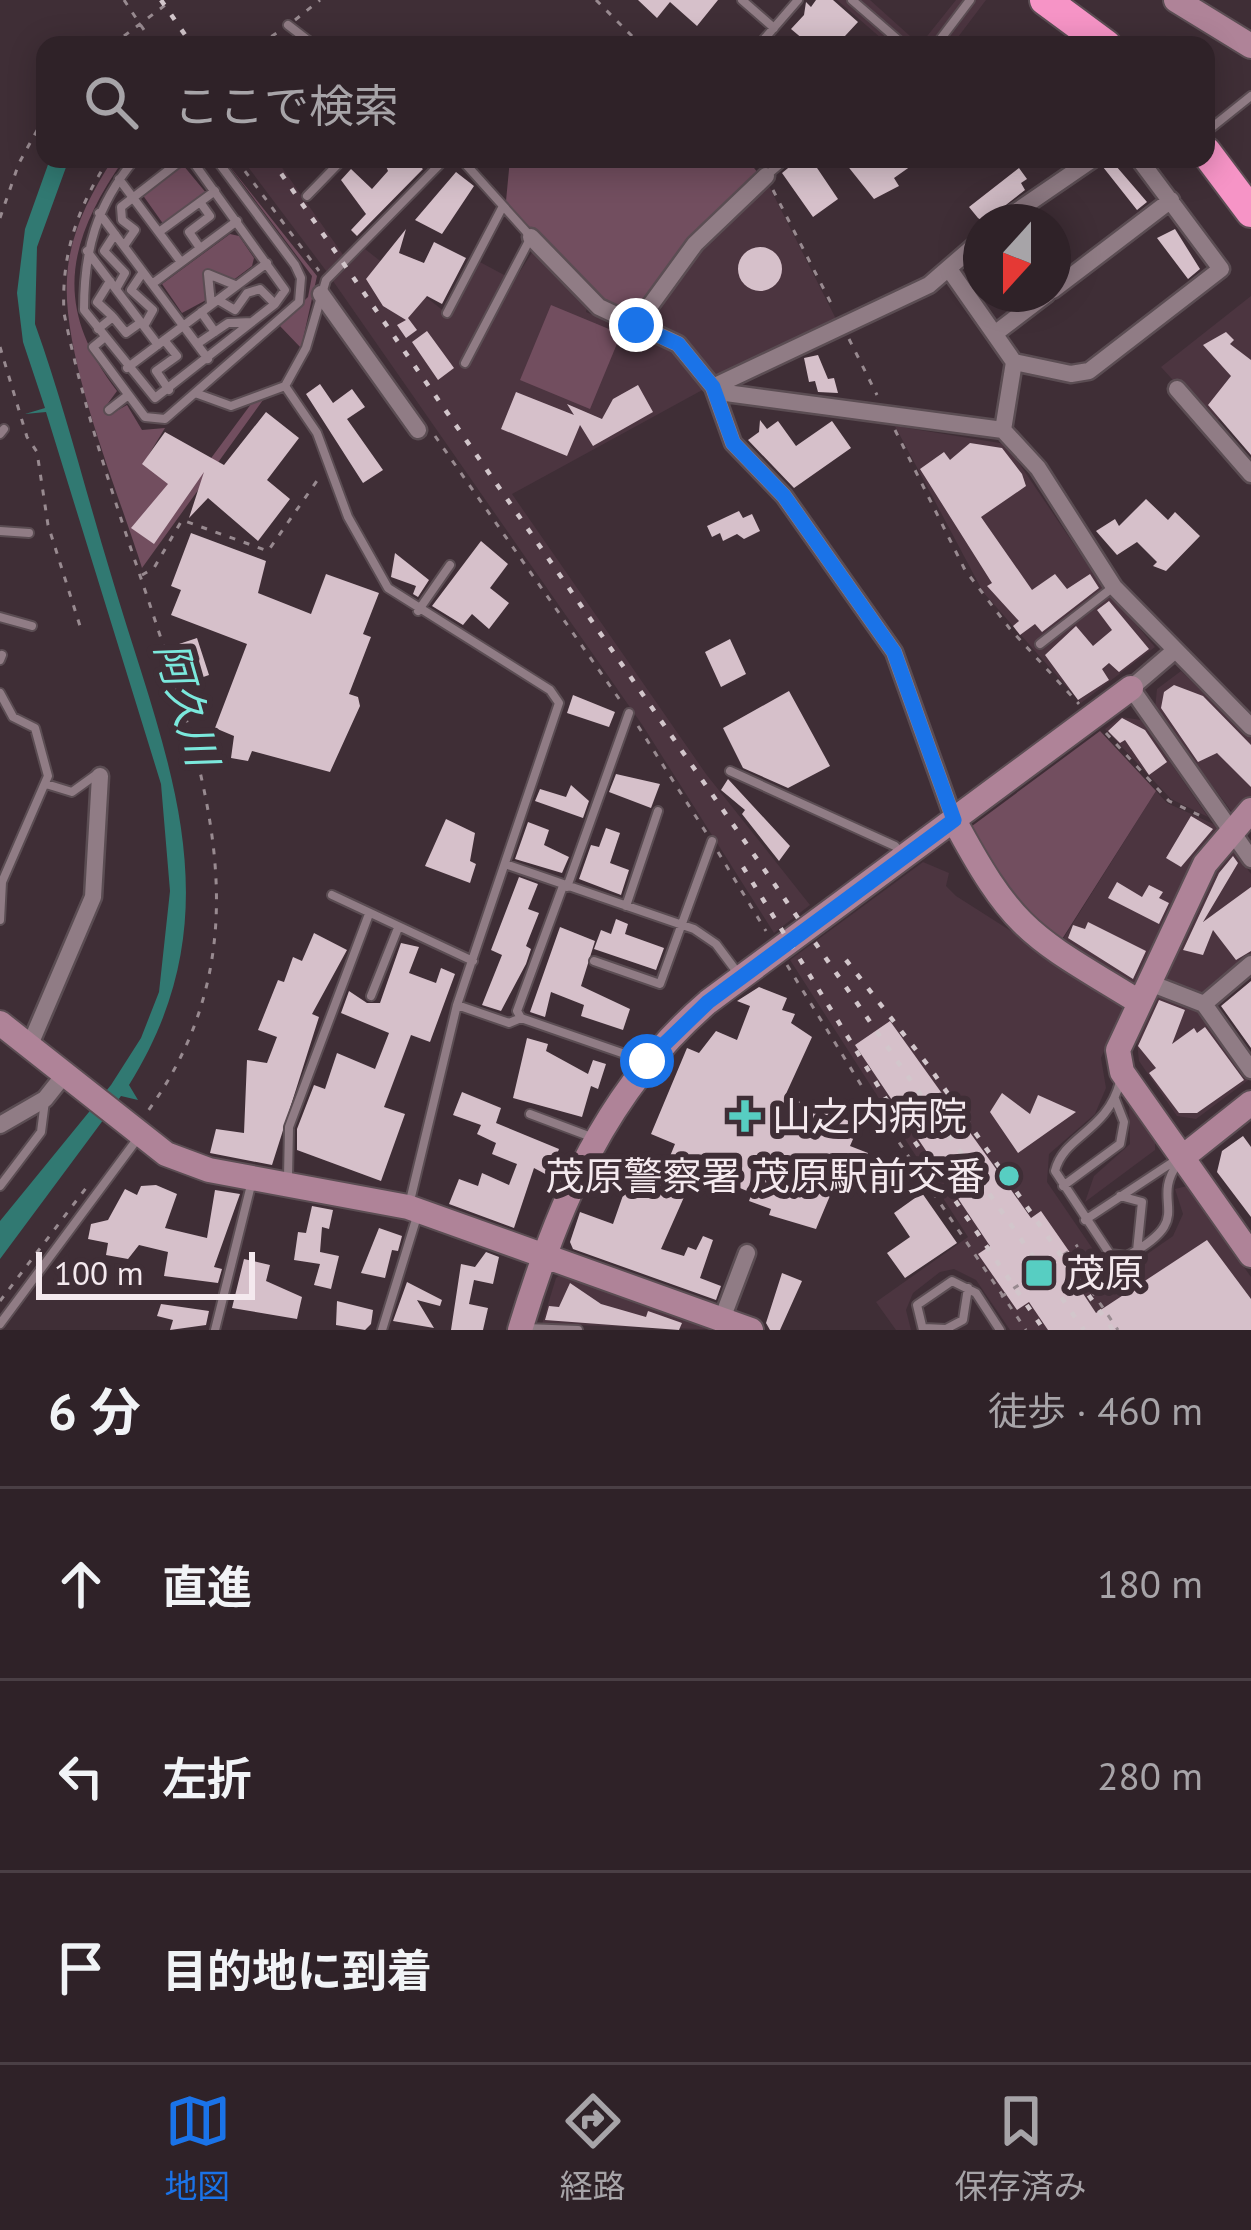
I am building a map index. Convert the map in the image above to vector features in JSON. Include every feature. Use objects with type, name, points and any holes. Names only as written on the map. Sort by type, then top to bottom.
[{"type":"highway","points":[[1045,0],[1094,36]]},
{"type":"highway","points":[[1215,163],[1248,204]]},
{"type":"street","points":[[1176,0],[1247,35]]},
{"type":"street","points":[[1027,204],[1080,168]]},
{"type":"street","points":[[1014,362],[1071,374],[1089,371],[1221,269],[1146,168]]},
{"type":"street","points":[[636,325],[695,244],[766,176]]},
{"type":"street","points":[[1071,276],[1171,200]]},
{"type":"street","points":[[530,237],[599,307],[678,344],[713,387],[733,443],[784,496],[894,652],[954,820],[983,876],[1022,926],[1057,954],[1144,992],[1204,1004],[1251,1070]]},
{"type":"street","points":[[713,387],[843,327],[949,269],[963,256]]},
{"type":"street","points":[[949,269],[1014,362],[1003,430]]},
{"type":"street","points":[[323,287],[424,430]]},
{"type":"street","points":[[997,332],[1024,312]]},
{"type":"street","points":[[713,387],[726,394],[1003,430],[1038,467],[1114,587],[1251,727]]},
{"type":"street","points":[[1177,388],[1251,474]]},
{"type":"street","points":[[521,1329],[543,1256],[594,1138],[647,1061],[740,977],[1174,652]]},
{"type":"street","points":[[1131,688],[1251,859]]},
{"type":"street","points":[[29,1047],[94,897],[100,776]]},
{"type":"street","points":[[1251,810],[1230,829],[1205,864],[1118,1050],[1122,1072],[1251,1255]]},
{"type":"street","points":[[1204,1004],[1251,964]]},
{"type":"street","points":[[0,1023],[134,1132],[209,1170],[413,1209],[751,1330]]},
{"type":"street","points":[[0,1125],[45,1099],[67,1078]]},
{"type":"street","points":[[1183,1157],[1251,1103]]},
{"type":"street","points":[[722,1319],[747,1253]]},
{"type":"lane","points":[[742,0],[774,28]]},
{"type":"lane","points":[[767,36],[798,0]]},
{"type":"lane","points":[[852,0],[894,36]]},
{"type":"lane","points":[[943,36],[970,0]]},
{"type":"lane","points":[[288,25],[302,36]]},
{"type":"lane","points":[[1215,125],[1251,96]]},
{"type":"lane","points":[[127,168],[99,213],[87,250],[84,310],[155,398],[254,322],[285,290],[195,168]]},
{"type":"lane","points":[[124,246],[135,230],[119,214],[132,196],[174,168]]},
{"type":"lane","points":[[113,316],[93,347],[145,417],[155,419],[176,412],[289,311],[302,290],[295,265],[223,168]]},
{"type":"lane","points":[[307,196],[334,168]]},
{"type":"lane","points":[[197,394],[231,406],[285,386],[306,348],[323,287],[437,168]]},
{"type":"lane","points":[[465,363],[530,237],[469,168]]},
{"type":"lane","points":[[766,176],[775,168]]},
{"type":"lane","points":[[119,178],[182,262]]},
{"type":"lane","points":[[159,232],[215,191]]},
{"type":"lane","points":[[200,202],[210,216],[188,232],[200,248]]},
{"type":"lane","points":[[447,314],[503,206]]},
{"type":"lane","points":[[99,213],[208,359]]},
{"type":"lane","points":[[152,284],[236,221]]},
{"type":"lane","points":[[116,235],[104,251],[125,273],[97,302],[126,333],[153,310],[131,290],[143,272]]},
{"type":"lane","points":[[87,250],[142,324],[177,356],[156,371],[169,390]]},
{"type":"lane","points":[[127,368],[267,263]]},
{"type":"lane","points":[[214,302],[208,274],[236,285]]},
{"type":"lane","points":[[214,302],[235,310],[247,293],[260,290],[275,304]]},
{"type":"lane","points":[[201,312],[215,332]]},
{"type":"lane","points":[[197,344],[228,322],[254,322]]},
{"type":"lane","points":[[285,386],[317,433],[369,562],[388,588],[550,691],[559,703],[458,1005],[382,1330]]},
{"type":"lane","points":[[109,410],[128,396]]},
{"type":"lane","points":[[0,530],[29,533]]},
{"type":"lane","points":[[418,611],[450,566]]},
{"type":"lane","points":[[1040,644],[1114,587]]},
{"type":"lane","points":[[0,617],[32,626]]},
{"type":"lane","points":[[0,693],[13,717]]},
{"type":"lane","points":[[521,1018],[518,1011],[629,713]]},
{"type":"lane","points":[[0,718],[13,717],[35,728],[46,784],[2,883],[0,920]]},
{"type":"lane","points":[[730,771],[896,846],[904,856]]},
{"type":"lane","points":[[46,784],[72,792],[100,776]]},
{"type":"lane","points":[[626,906],[658,811]]},
{"type":"lane","points":[[594,961],[660,984],[712,841]]},
{"type":"lane","points":[[0,859],[11,862]]},
{"type":"lane","points":[[505,864],[706,935],[740,977]]},
{"type":"lane","points":[[332,895],[473,961]]},
{"type":"lane","points":[[289,1184],[289,1127],[369,914]]},
{"type":"lane","points":[[371,996],[398,928]]},
{"type":"lane","points":[[458,1005],[509,1023],[521,1018],[647,1061]]},
{"type":"lane","points":[[1122,1072],[1115,1099],[1096,1127],[1059,1156],[1054,1171],[1110,1254],[1118,1257],[1137,1251],[1167,1228],[1172,1216],[1167,1186],[1183,1157]]},
{"type":"lane","points":[[0,1186],[41,1132],[45,1099]]},
{"type":"lane","points":[[1063,1186],[1120,1144],[1124,1122],[1115,1099]]},
{"type":"lane","points":[[530,1114],[594,1138]]},
{"type":"lane","points":[[0,1324],[134,1132]]},
{"type":"lane","points":[[1085,1220],[1166,1163],[1183,1157]]},
{"type":"lane","points":[[215,1330],[252,1179]]},
{"type":"lane","points":[[1118,1196],[1135,1196],[1142,1202],[1137,1251]]},
{"type":"lane","points":[[968,1287],[970,1302],[964,1320],[946,1328],[922,1328],[917,1314],[922,1298],[952,1281],[968,1287],[1000,1330]]},
{"type":"lane","points":[[521,1329],[575,1330]]},
{"type":"path","points":[[124,0],[148,36]]},
{"type":"path","points":[[123,36],[172,0]]},
{"type":"path","points":[[596,0],[632,36]]},
{"type":"path","points":[[0,218],[19,163],[36,132]]},
{"type":"path","points":[[103,168],[89,190],[67,249],[64,313],[209,796],[217,883],[211,955],[198,1016],[170,1078],[134,1132]]},
{"type":"path","points":[[242,168],[323,287]]},
{"type":"path","points":[[766,176],[965,570],[1010,629],[1090,715]]},
{"type":"path","points":[[0,347],[27,437],[37,452],[48,525],[80,626]]},
{"type":"path","points":[[424,430],[629,713],[1026,1330]]},
{"type":"path","points":[[140,576],[154,568],[182,520],[268,551],[328,466]]},
{"type":"path","points":[[1106,732],[1169,801],[1230,829]]},
{"type":"path","points":[[0,1301],[98,1174]]},
{"type":"path","points":[[1001,1297],[1078,1245]]},
{"type":"path","points":[[1066,1253],[1118,1330]]},
{"type":"shaded area","points":[[837,0],[870,0],[910,36],[879,36]]},
{"type":"shaded area","points":[[956,0],[986,0],[959,36],[927,36]]},
{"type":"shaded area","points":[[47,168],[66,168],[37,247],[35,324],[170,771],[182,833],[186,894],[180,957],[162,1020],[129,1085],[138,1100],[121,1096],[0,1259],[0,1221],[111,1085],[141,1038],[159,992],[170,891],[161,784],[46,412],[25,414],[45,408],[23,342],[17,293],[25,229]]},
{"type":"shaded area","points":[[108,168],[118,168],[79,247],[76,303],[83,331],[117,391],[106,406],[111,414],[127,405],[142,430],[165,428],[148,456],[189,488],[254,400],[268,393],[142,568],[73,346],[67,279],[76,231]]},
{"type":"shaded area","points":[[185,168],[207,194],[164,225],[142,194]]},
{"type":"shaded area","points":[[231,168],[317,276],[301,348],[279,325],[308,297],[312,276]]},
{"type":"shaded area","points":[[249,168],[282,168],[346,259],[327,272]]},
{"type":"shaded area","points":[[509,168],[754,168],[758,173],[707,221],[630,316],[578,282],[506,201]]},
{"type":"shaded area","points":[[768,184],[836,319],[832,326],[716,382],[653,327],[650,317],[709,240]]},
{"type":"shaded area","points":[[230,234],[239,236],[254,258],[252,266],[232,281],[205,271],[208,299],[182,313],[162,284]]},
{"type":"shaded area","points":[[365,249],[445,312],[478,261],[506,276],[462,363],[533,251],[588,304],[586,312],[672,348],[706,388],[512,494],[706,774],[810,905],[774,933],[643,726],[333,281]]},
{"type":"shaded area","points":[[1251,296],[1251,422],[1236,405],[1213,424],[1161,367]]},
{"type":"shaded area","points":[[551,305],[621,334],[590,409],[520,380]]},
{"type":"shaded area","points":[[895,426],[1006,444],[1096,577],[1155,647],[1081,703],[983,592]]},
{"type":"shaded area","points":[[1181,671],[1251,738],[1251,798],[1232,812],[1155,709],[1157,689]]},
{"type":"shaded area","points":[[1121,717],[1141,720],[1208,817],[1171,799],[1105,729]]},
{"type":"shaded area","points":[[1100,731],[1156,791],[1057,947],[1033,929],[968,829]]},
{"type":"shaded area","points":[[1156,791],[1167,803],[1220,827],[1199,854],[1138,984],[1132,986],[1058,947]]},
{"type":"shaded area","points":[[1232,847],[1251,874],[1251,959],[1202,995],[1160,983],[1213,870]]},
{"type":"shaded area","points":[[923,862],[949,873],[946,886],[956,896],[1125,1004],[1101,1058],[1106,1088],[1095,1114],[1049,1154],[1047,1182],[1103,1264],[1115,1269],[1130,1266],[1173,1236],[1183,1214],[1175,1189],[1187,1186],[1251,1277],[1251,1330],[1010,1330],[976,1280],[954,1269],[940,1272],[913,1293],[906,1310],[911,1330],[896,1330],[876,1302],[968,1237],[790,960]]},
{"type":"shaded area","points":[[1156,991],[1204,1011],[1251,1078],[1196,1119],[1177,1116],[1139,1061],[1137,1042]]},
{"type":"shaded area","points":[[1129,1101],[1155,1140],[1155,1150],[1085,1202],[1094,1176],[1130,1144]]},
{"type":"shaded area","points":[[563,1273],[730,1330],[542,1324],[556,1278]]},
{"type":"building","points":[[638,0],[718,0],[697,26],[670,2],[657,18]]},
{"type":"building","points":[[816,0],[833,0],[858,22],[845,36],[799,36],[791,29],[804,15],[806,2],[811,7]]},
{"type":"building","points":[[788,168],[817,168],[838,199],[813,217],[782,173]]},
{"type":"building","points":[[849,168],[908,168],[894,178],[899,186],[874,199]]},
{"type":"building","points":[[1019,168],[1027,179],[1021,183],[1025,190],[1007,204],[973,204]]},
{"type":"building","points":[[1104,168],[1118,168],[1147,202],[1137,210]]},
{"type":"building","points":[[351,169],[372,189],[388,171],[423,169],[357,236],[351,230],[366,214],[341,180]]},
{"type":"building","points":[[456,172],[474,186],[442,234],[415,220]]},
{"type":"building","points":[[406,229],[399,253],[424,263],[434,242],[466,258],[442,304],[427,296],[408,318],[417,330],[406,338],[397,325],[406,320],[383,306],[366,279]]},
{"type":"building","points":[[1175,229],[1200,269],[1188,279],[1157,238]]},
{"type":"building","points":[[760,247],[776,253],[782,269],[776,285],[760,291],[744,285],[738,269],[744,253]]},
{"type":"building","points":[[427,331],[454,368],[438,380],[412,342]]},
{"type":"building","points":[[1226,332],[1234,340],[1230,344],[1251,360],[1251,455],[1208,405],[1231,376],[1203,345]]},
{"type":"building","points":[[818,355],[838,393],[818,392],[815,381],[809,382],[804,358]]},
{"type":"building","points":[[320,384],[333,403],[352,389],[365,407],[347,419],[383,470],[363,483],[306,394]]},
{"type":"building","points":[[638,385],[653,412],[593,446],[580,425],[567,456],[501,429],[516,392],[574,415],[567,404],[602,419],[613,399]]},
{"type":"building","points":[[266,412],[299,438],[267,480],[290,499],[258,541],[208,498],[189,518],[204,472],[154,544],[131,528],[168,484],[142,464],[165,432],[224,465]]},
{"type":"building","points":[[760,420],[767,429],[778,421],[796,446],[832,421],[851,448],[794,488],[748,440],[759,432]]},
{"type":"building","points":[[970,443],[1002,448],[1022,474],[1026,486],[981,517],[1032,590],[1055,574],[1067,589],[1090,574],[1099,588],[1042,632],[1035,624],[1020,635],[1013,626],[1019,621],[987,586],[992,583],[920,469],[944,452],[950,460]]},
{"type":"building","points":[[1146,499],[1168,520],[1175,512],[1200,536],[1166,571],[1153,566],[1157,562],[1137,542],[1117,555],[1096,531],[1115,519],[1119,526]]},
{"type":"building","points":[[739,511],[743,518],[752,514],[760,531],[744,539],[737,534],[723,541],[720,533],[712,537],[707,526]]},
{"type":"building","points":[[191,533],[266,561],[258,593],[311,614],[326,574],[379,593],[363,634],[371,637],[349,694],[358,697],[360,706],[330,772],[252,751],[248,761],[231,758],[234,736],[215,728],[247,644],[171,615],[181,590],[171,586]]},
{"type":"building","points":[[481,541],[508,564],[490,588],[509,603],[489,629],[472,614],[463,625],[432,606]]},
{"type":"building","points":[[395,553],[429,580],[418,597],[413,594],[416,586],[391,577]]},
{"type":"building","points":[[1109,601],[1149,649],[1119,672],[1109,663],[1102,669],[1109,680],[1078,700],[1045,655],[1076,626],[1093,646],[1112,630],[1097,610]]},
{"type":"building","points":[[197,638],[209,675],[189,682],[176,645]]},
{"type":"building","points":[[730,639],[746,674],[721,687],[705,652]]},
{"type":"building","points":[[1174,685],[1203,696],[1251,745],[1251,787],[1217,753],[1198,762],[1161,708],[1164,692]]},
{"type":"building","points":[[789,691],[830,766],[788,788],[743,768],[723,728]]},
{"type":"building","points":[[573,695],[615,712],[609,727],[567,713]]},
{"type":"building","points":[[1122,718],[1145,730],[1167,762],[1149,775],[1125,740],[1120,743],[1108,731]]},
{"type":"building","points":[[616,774],[660,784],[651,808],[609,792]]},
{"type":"building","points":[[728,779],[790,846],[779,861],[742,814],[745,810],[721,790]]},
{"type":"building","points":[[571,785],[589,801],[583,818],[535,801],[540,789],[566,797]]},
{"type":"building","points":[[1191,816],[1213,829],[1181,867],[1166,858]]},
{"type":"building","points":[[446,819],[475,833],[470,861],[476,864],[470,883],[425,866]]},
{"type":"building","points":[[528,822],[549,830],[544,845],[569,857],[562,873],[515,859]]},
{"type":"building","points":[[606,828],[620,833],[610,863],[629,870],[621,895],[579,879],[591,845],[599,847]]},
{"type":"building","points":[[1233,856],[1238,863],[1203,922],[1251,887],[1251,951],[1236,960],[1213,930],[1203,955],[1183,950],[1219,873]]},
{"type":"building","points":[[519,877],[538,884],[528,909],[539,913],[526,946],[531,949],[526,964],[501,1011],[482,1005],[502,955],[491,950]]},
{"type":"building","points":[[1117,882],[1142,897],[1149,885],[1163,892],[1159,898],[1169,903],[1159,924],[1108,898]]},
{"type":"building","points":[[616,919],[628,924],[625,934],[664,948],[656,970],[594,949],[601,930],[611,934]]},
{"type":"building","points":[[1088,922],[1146,951],[1133,979],[1068,938],[1073,925],[1085,929]]},
{"type":"building","points":[[560,927],[595,941],[581,986],[630,1009],[623,1030],[581,1016],[584,1005],[551,992],[545,1017],[530,1012]]},
{"type":"building","points":[[314,933],[347,950],[312,1014],[319,1017],[272,1165],[210,1153],[216,1129],[244,1133],[247,1060],[267,1063],[277,1037],[258,1030],[278,980],[284,982],[293,957],[302,961]]},
{"type":"building","points":[[401,943],[419,947],[409,973],[436,983],[441,968],[455,974],[430,1042],[411,1035],[384,1107],[405,1114],[381,1181],[297,1150],[297,1129],[314,1085],[325,1089],[337,1053],[375,1069],[389,1033],[341,1013],[349,991],[367,1003],[380,1003]]},
{"type":"building","points":[[1251,981],[1251,1048],[1221,1006]]},
{"type":"building","points":[[759,987],[787,998],[782,1010],[795,1014],[791,1023],[812,1037],[785,1096],[859,1125],[850,1146],[868,1153],[862,1168],[845,1160],[816,1229],[769,1215],[771,1209],[749,1201],[752,1193],[696,1170],[661,1249],[684,1256],[688,1247],[696,1250],[703,1236],[713,1240],[700,1278],[721,1286],[716,1300],[573,1249],[570,1242],[580,1212],[613,1224],[628,1181],[655,1193],[675,1144],[651,1134],[687,1048],[699,1053],[716,1031],[737,1040],[750,1006],[737,1001]]},
{"type":"building","points":[[1159,1000],[1185,1010],[1172,1044],[1194,1028],[1197,1033],[1205,1027],[1244,1080],[1197,1113],[1179,1113],[1149,1073],[1156,1068],[1138,1046]]},
{"type":"building","points":[[890,1021],[999,1173],[1008,1166],[1018,1180],[1009,1187],[1031,1218],[1041,1211],[1080,1267],[1070,1274],[1096,1313],[1207,1240],[1251,1299],[1251,1330],[1048,1330],[1029,1302],[1017,1310],[978,1254],[990,1246],[855,1045]]},
{"type":"building","points":[[527,1038],[548,1044],[546,1051],[588,1074],[593,1060],[606,1064],[598,1089],[591,1086],[582,1117],[513,1098]]},
{"type":"building","points":[[462,1092],[501,1108],[496,1123],[559,1149],[549,1176],[534,1168],[514,1228],[449,1204],[459,1179],[478,1186],[482,1173],[509,1185],[517,1164],[492,1154],[496,1143],[477,1134],[481,1125],[453,1115]]},
{"type":"building","points":[[1002,1093],[1030,1114],[1038,1095],[1076,1112],[1018,1153],[990,1112]]},
{"type":"building","points":[[1243,1136],[1251,1147],[1251,1217],[1217,1172],[1222,1151]]},
{"type":"building","points":[[156,1185],[177,1194],[165,1228],[207,1238],[215,1190],[240,1194],[214,1267],[222,1269],[218,1283],[164,1276],[168,1252],[139,1245],[128,1259],[106,1255],[108,1243],[88,1239],[91,1224],[108,1220],[125,1189],[137,1195],[141,1186]]},
{"type":"building","points":[[922,1193],[957,1243],[905,1278],[887,1253],[910,1237],[894,1213]]},
{"type":"building","points":[[312,1206],[333,1210],[329,1229],[322,1227],[320,1252],[339,1256],[331,1289],[314,1285],[320,1264],[294,1260],[298,1232],[306,1233]]},
{"type":"building","points":[[379,1228],[402,1236],[398,1251],[392,1250],[385,1278],[361,1273]]},
{"type":"building","points":[[486,1252],[499,1257],[493,1284],[474,1280],[469,1304],[488,1308],[483,1330],[451,1330],[461,1264],[475,1267]]},
{"type":"building","points":[[244,1259],[270,1265],[266,1281],[302,1297],[297,1319],[232,1308]]},
{"type":"building","points":[[782,1273],[802,1281],[780,1330],[770,1330],[766,1323]]},
{"type":"building","points":[[407,1282],[442,1300],[440,1306],[417,1300],[434,1328],[393,1321]]},
{"type":"building","points":[[570,1283],[601,1304],[646,1317],[648,1311],[682,1323],[679,1330],[545,1320],[549,1306],[559,1307]]},
{"type":"building","points":[[337,1301],[373,1310],[371,1324],[365,1330],[336,1325]]},
{"type":"building","points":[[161,1304],[209,1311],[206,1325],[170,1330],[173,1320],[157,1316]]},
{"type":"railway","points":[[161,0],[186,36]]},
{"type":"railway","points":[[277,168],[1084,1330]]},
{"type":"railway","points":[[743,867],[891,1107],[1044,1330]]},
{"type":"railway","points":[[846,960],[930,1068],[1113,1330]]},
{"type":"place","name":"山之内病院","points":[[745,1116]]},
{"type":"place","name":"茂原警察署 茂原駅前交番","points":[[1009,1176]]},
{"type":"place","name":"茂原","points":[[1039,1273]]},
{"type":"route","points":[[636,325],[678,344],[713,387],[733,443],[784,496],[894,652],[954,820],[708,1002],[647,1061]]},
{"type":"water label","name":"阿久川","points":[[187,704]]}]
